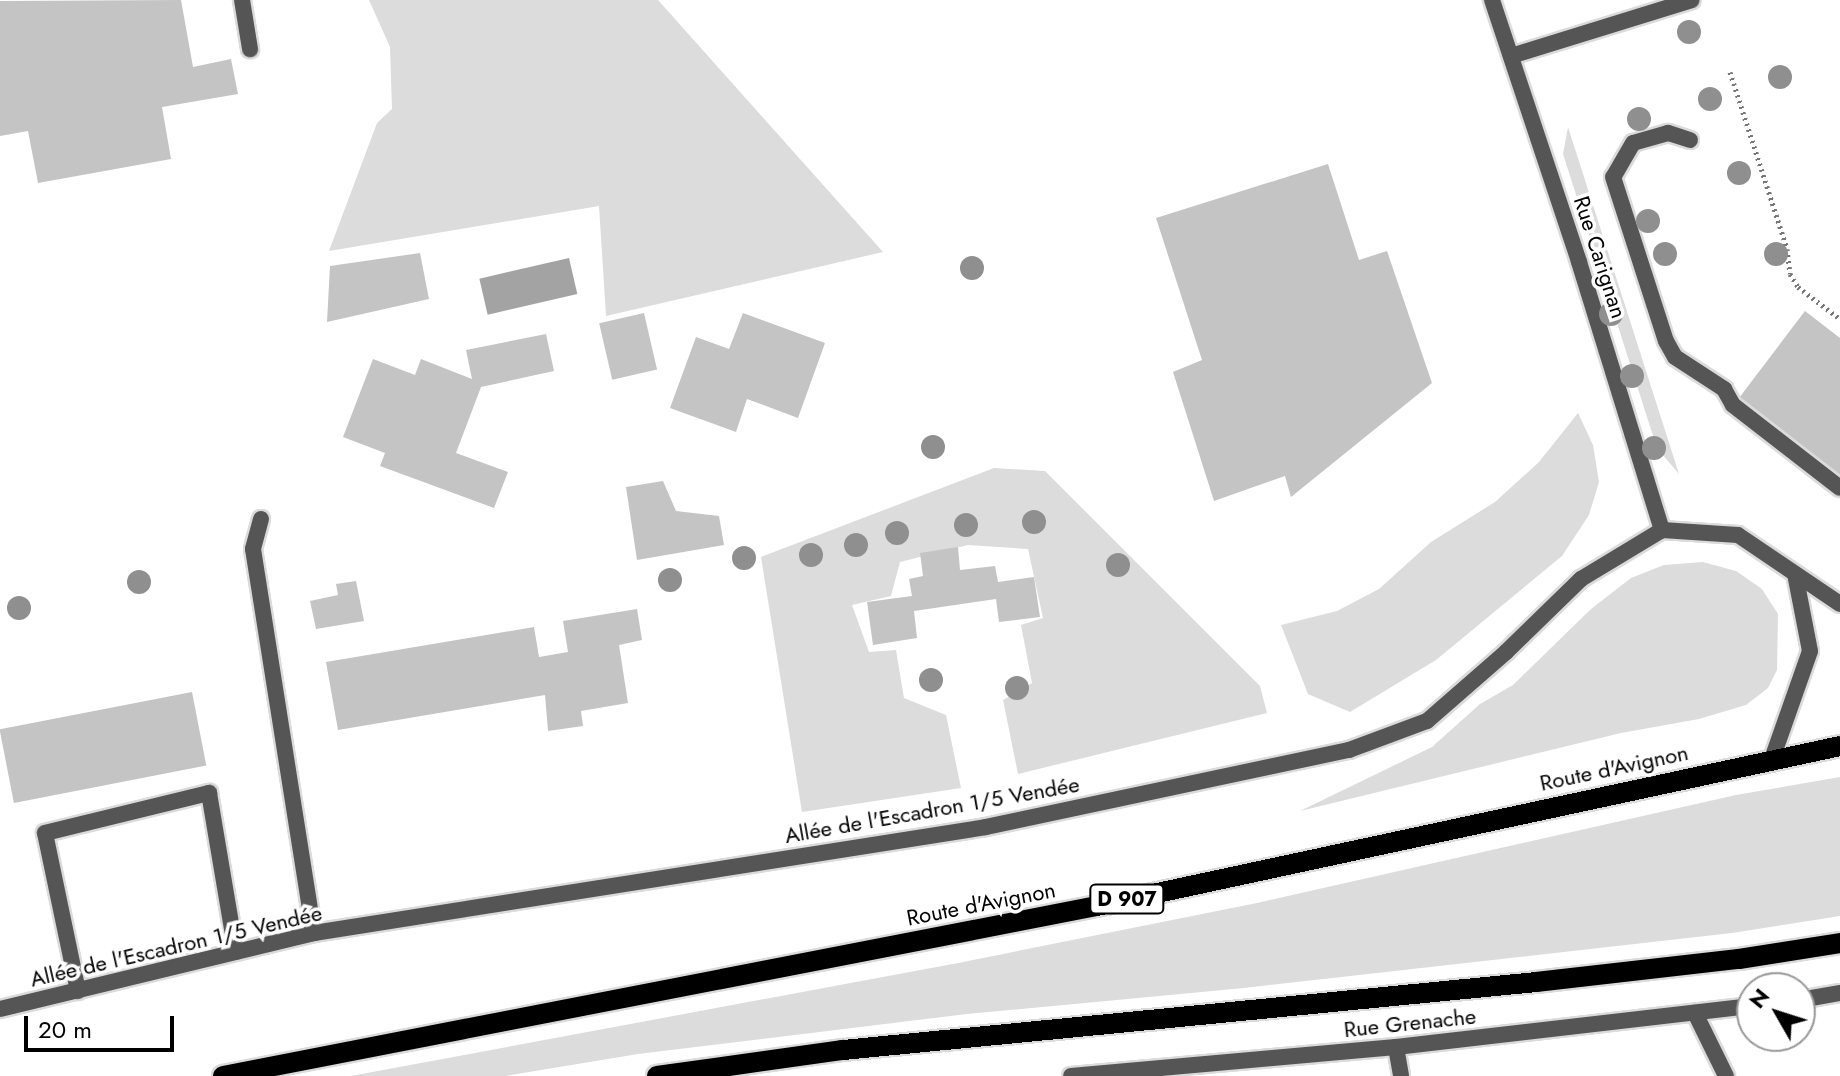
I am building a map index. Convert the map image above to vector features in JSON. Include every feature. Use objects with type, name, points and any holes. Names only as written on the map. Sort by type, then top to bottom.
[{"type":"main road","name":"Route d'Avignon","points":[[223,1076],[1097,906],[1840,746]]},
{"type":"main road","points":[[657,1076],[843,1050],[1536,982],[1739,959],[1840,943]]},
{"type":"street","points":[[242,0],[250,49]]},
{"type":"street","name":"Rue Carignan","points":[[1492,0],[1662,530]]},
{"type":"street","points":[[1511,56],[1692,0]]},
{"type":"street","points":[[1690,140],[1668,133],[1633,143],[1613,177],[1666,341],[1675,357],[1724,389],[1733,405],[1840,488]]},
{"type":"street","points":[[261,519],[253,549],[314,933]]},
{"type":"street","points":[[1662,530],[1738,535],[1840,604]]},
{"type":"street","name":"Allée de l'Escadron 1/5 Vendée","points":[[0,1009],[314,933],[986,827],[1349,750],[1427,721],[1506,652],[1581,579],[1662,530]]},
{"type":"street","points":[[1772,759],[1810,651],[1795,574]]},
{"type":"street","points":[[78,991],[45,833],[209,793],[236,952]]},
{"type":"street","points":[[1816,997],[1840,993]]},
{"type":"street","name":"Rue Grenache","points":[[1071,1076],[1121,1074],[1396,1047],[1736,1008]]},
{"type":"street","points":[[1695,1013],[1726,1076]]},
{"type":"street","points":[[1396,1047],[1401,1076]]},
{"type":"path","points":[[1730,72],[1787,249],[1790,274],[1798,287],[1840,319]]},
{"type":"shaded area","points":[[369,0],[658,0],[883,252],[606,316],[599,206],[329,251],[377,123],[392,109],[390,47]]},
{"type":"shaded area","points":[[1568,127],[1679,474],[1657,448],[1647,417],[1563,154]]},
{"type":"shaded area","points":[[569,258],[577,294],[488,315],[479,279]]},
{"type":"shaded area","points":[[1578,413],[1593,445],[1599,482],[1589,515],[1562,556],[1436,660],[1350,712],[1308,694],[1281,625],[1337,611],[1379,589],[1431,542],[1495,502],[1539,462]]},
{"type":"shaded area","points":[[994,468],[1045,471],[1260,686],[1267,713],[1018,774],[1003,700],[1032,683],[1021,625],[1043,618],[1028,549],[968,545],[900,562],[891,596],[852,605],[869,652],[896,650],[904,698],[946,715],[961,788],[802,812],[761,557]]},
{"type":"shaded area","points":[[1703,562],[1736,571],[1762,589],[1778,614],[1777,670],[1768,688],[1746,705],[1699,719],[1621,733],[1300,811],[1432,747],[1480,704],[1513,685],[1591,609],[1631,578],[1664,565]]},
{"type":"shaded area","points":[[1840,777],[1840,916],[1732,933],[1244,988],[967,1014],[638,1054],[505,1076],[351,1076],[958,963],[1257,903],[1736,795]]},
{"type":"building","points":[[181,0],[193,67],[231,59],[238,94],[162,107],[171,159],[38,183],[28,131],[0,136],[0,1]]},
{"type":"building","points":[[1328,164],[1359,260],[1387,251],[1432,383],[1291,497],[1285,476],[1214,501],[1173,372],[1202,360],[1156,218]]},
{"type":"building","points":[[420,253],[429,299],[327,322],[330,266]]},
{"type":"building","points":[[1805,311],[1840,338],[1840,475],[1739,398]]},
{"type":"building","points":[[644,313],[657,370],[612,380],[599,323]]},
{"type":"building","points":[[743,313],[825,343],[798,418],[747,399],[736,432],[670,408],[696,337],[729,349]]},
{"type":"building","points":[[546,334],[554,371],[481,387],[456,453],[508,472],[494,508],[380,466],[385,453],[343,437],[373,359],[415,375],[421,359],[472,379],[466,350]]},
{"type":"building","points":[[663,481],[676,511],[719,516],[724,545],[637,560],[626,487]]},
{"type":"building","points":[[958,547],[960,570],[995,566],[998,582],[1034,577],[1040,617],[999,622],[996,599],[914,611],[917,638],[873,645],[867,602],[912,596],[909,579],[923,576],[920,553]]},
{"type":"building","points":[[356,581],[364,621],[316,629],[310,601],[338,595],[336,584]]},
{"type":"building","points":[[637,609],[642,640],[619,645],[628,703],[581,711],[583,726],[548,731],[545,695],[338,730],[326,662],[534,627],[539,657],[568,652],[563,621]]},
{"type":"building","points":[[192,692],[206,766],[14,803],[0,729]]}]
